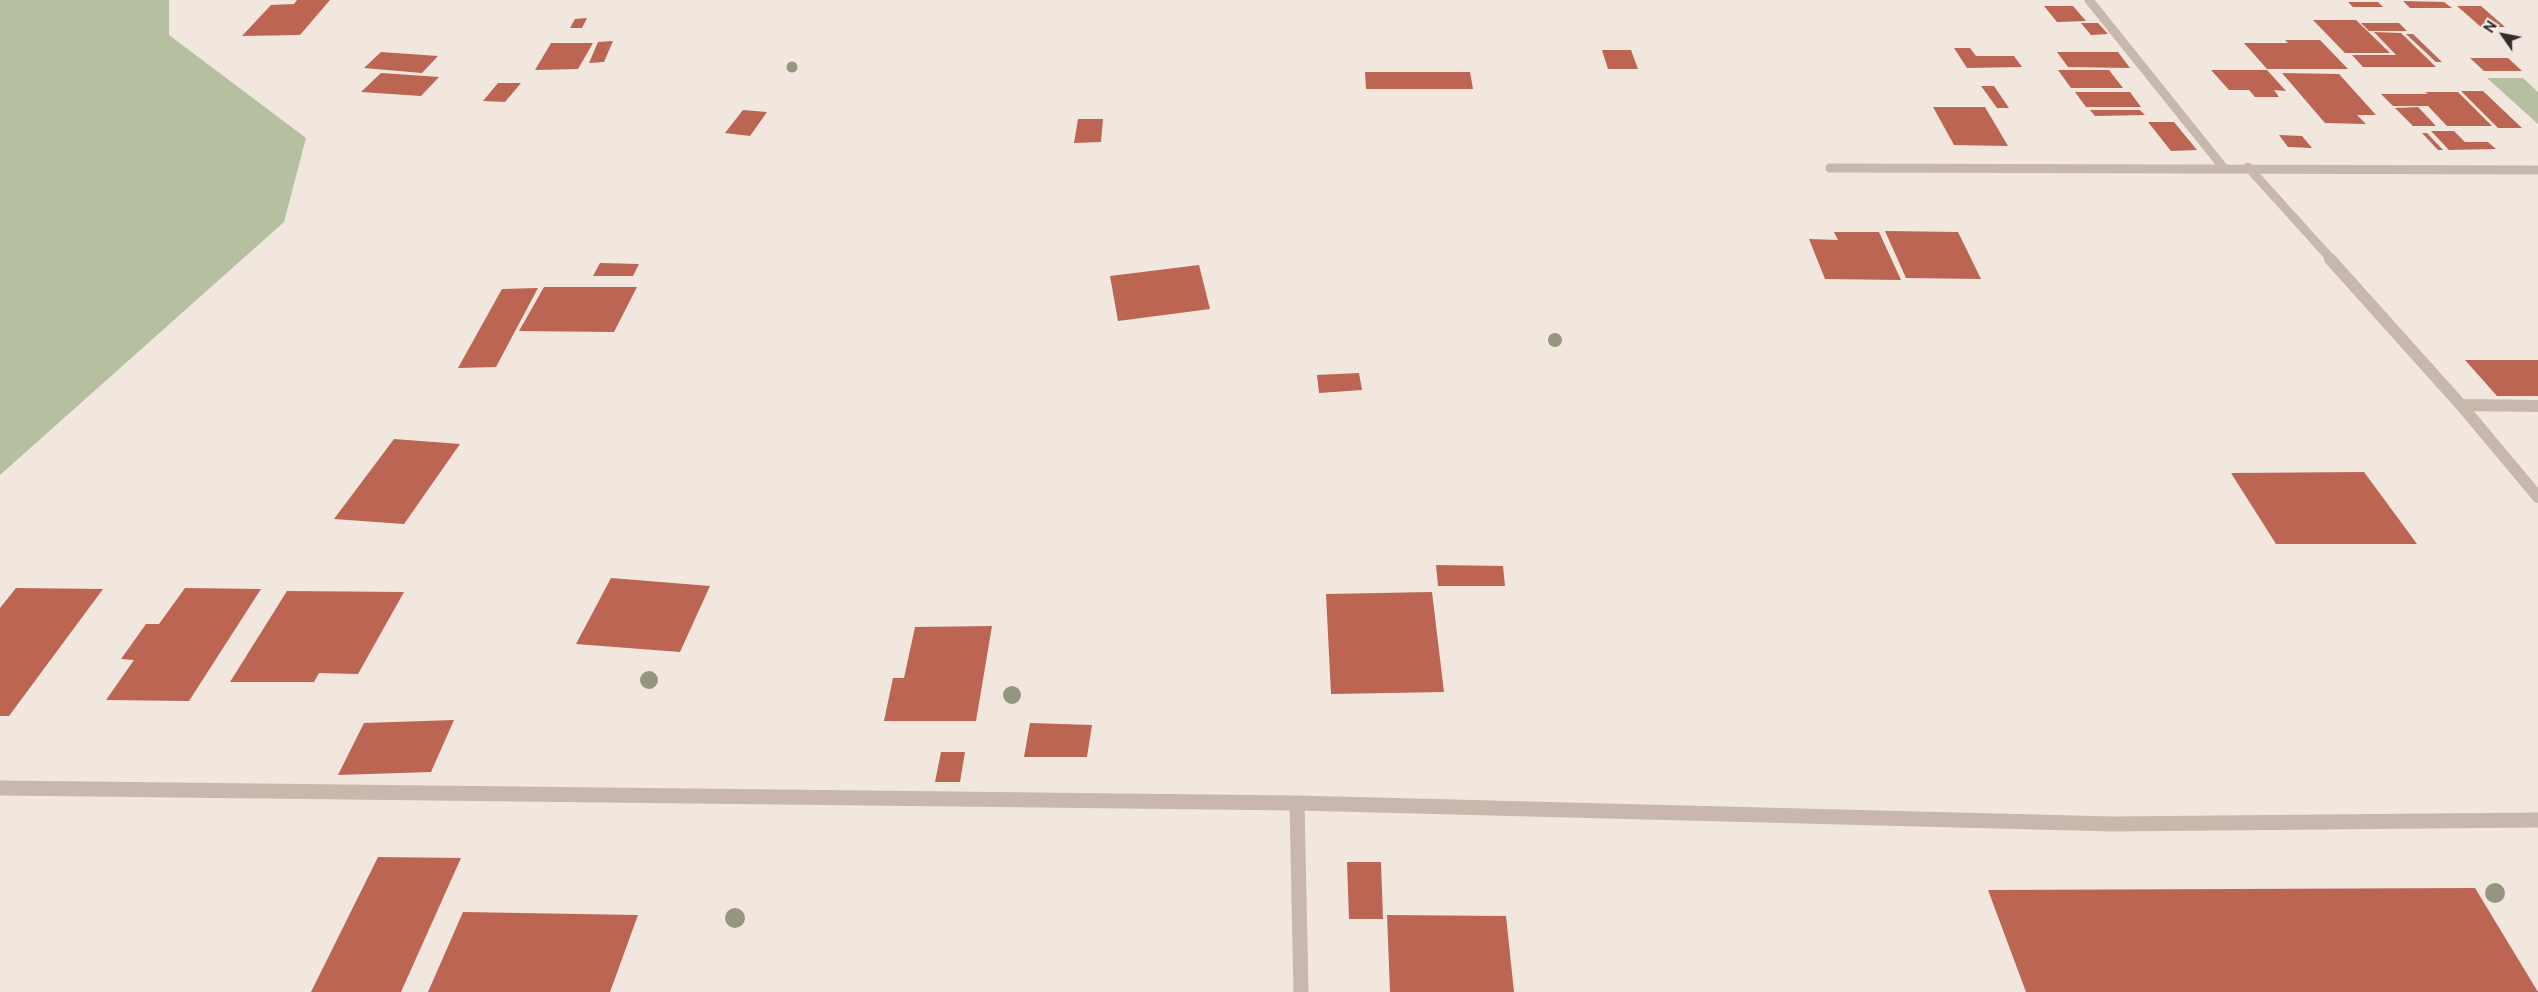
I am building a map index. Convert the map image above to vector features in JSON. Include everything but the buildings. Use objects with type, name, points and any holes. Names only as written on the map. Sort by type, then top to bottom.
[{"type":"street","points":[[2089,0],[2223,167]]},
{"type":"street","points":[[2248,167],[2461,405],[2538,496]]},
{"type":"street","points":[[1830,168],[2248,167],[2538,170]]},
{"type":"street","points":[[2461,405],[2538,406]]},
{"type":"street","points":[[0,788],[1297,803],[2113,824],[2538,820]]},
{"type":"street","points":[[1297,803],[1301,992]]},
{"type":"green space","points":[[0,0],[169,0],[169,35],[306,138],[284,222],[0,475]]},
{"type":"green space","points":[[2487,78],[2523,78],[2538,92],[2538,124]]}]
